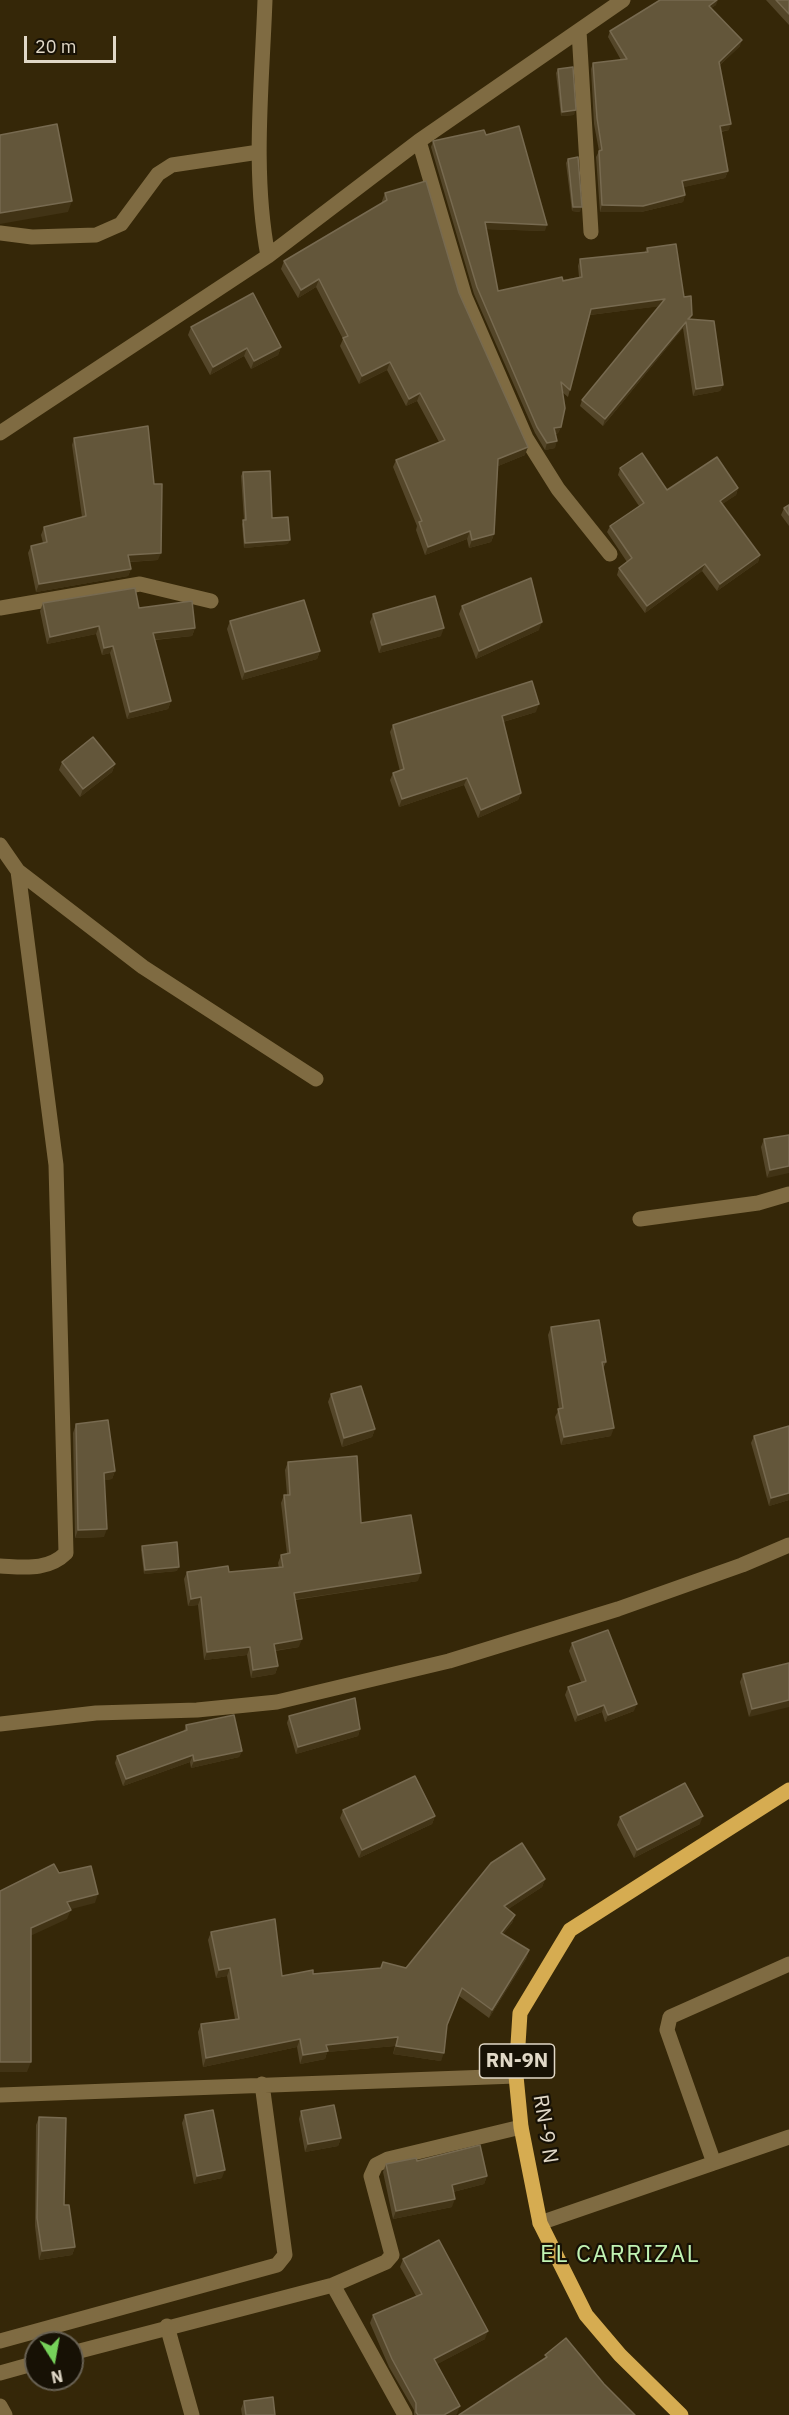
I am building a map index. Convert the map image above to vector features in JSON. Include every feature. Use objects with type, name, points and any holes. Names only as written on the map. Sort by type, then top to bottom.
[{"type":"main road","name":"RN-9 N","points":[[681,2415],[620,2355],[586,2315],[540,2223],[521,2127],[516,2076],[520,2013],[570,1930],[789,1790]]},
{"type":"street","points":[[266,0],[259,152],[263,230],[268,256]]},
{"type":"street","points":[[0,433],[268,256],[419,141],[623,0]]},
{"type":"street","points":[[579,31],[591,232]]},
{"type":"street","points":[[419,141],[465,297],[526,438],[558,489],[610,554]]},
{"type":"street","points":[[0,233],[32,237],[96,235],[121,224],[158,174],[171,165],[259,152]]},
{"type":"street","points":[[0,608],[140,584],[212,601]]},
{"type":"street","points":[[0,844],[18,871],[143,967],[316,1078]]},
{"type":"street","points":[[0,1566],[39,1567],[59,1560],[66,1553],[56,1165],[18,871]]},
{"type":"street","points":[[640,1219],[758,1203],[789,1194]]},
{"type":"street","points":[[0,1724],[96,1713],[197,1710],[277,1702],[449,1661],[618,1609],[742,1565],[789,1545]]},
{"type":"street","points":[[714,2163],[667,2030],[667,2022],[670,2017],[789,1964]]},
{"type":"street","points":[[0,2095],[516,2076]]},
{"type":"street","points":[[0,2341],[277,2265],[285,2255],[262,2084]]},
{"type":"street","points":[[84,2350],[167,2326],[333,2285],[386,2262],[392,2255],[371,2176],[376,2165],[388,2159],[521,2127]]},
{"type":"street","points":[[540,2223],[789,2136]]},
{"type":"street","points":[[333,2285],[405,2415]]},
{"type":"street","points":[[167,2326],[192,2415]]},
{"type":"street","points":[[0,2373],[24,2366]]},
{"type":"street","points":[[0,2406],[5,2415]]},
{"type":"building","points":[[660,0],[717,0],[709,6],[742,40],[719,62],[731,124],[720,126],[728,171],[682,181],[685,195],[643,206],[602,205],[599,151],[602,150],[593,63],[627,59],[610,31]]},
{"type":"building","points":[[776,0],[789,0],[789,14]]},
{"type":"building","points":[[573,67],[576,110],[562,112],[558,69]]},
{"type":"building","points":[[57,124],[72,201],[0,213],[0,135]]},
{"type":"building","points":[[519,126],[547,225],[485,222],[498,291],[562,277],[563,281],[582,277],[580,259],[648,252],[647,248],[676,244],[684,297],[691,296],[692,315],[688,319],[714,321],[723,385],[696,389],[686,322],[605,419],[582,400],[665,299],[591,309],[570,390],[561,382],[565,408],[561,427],[554,428],[557,441],[547,443],[537,427],[477,287],[433,141],[484,130],[486,135]]},
{"type":"building","points":[[578,157],[582,207],[573,207],[568,159]]},
{"type":"building","points":[[426,181],[459,293],[528,447],[498,459],[494,534],[472,540],[470,531],[428,547],[419,522],[422,521],[396,460],[445,440],[420,393],[409,399],[390,362],[362,376],[343,338],[348,336],[319,279],[301,290],[284,261],[387,200],[385,193]]},
{"type":"building","points":[[253,293],[281,347],[254,361],[247,348],[213,367],[191,327]]},
{"type":"building","points":[[148,426],[154,484],[162,484],[161,553],[128,555],[131,569],[39,584],[31,546],[47,542],[44,527],[86,516],[74,438]]},
{"type":"building","points":[[642,453],[667,490],[717,457],[738,488],[720,501],[760,555],[720,584],[705,564],[647,606],[619,568],[632,558],[610,526],[644,503],[620,468]]},
{"type":"building","points":[[270,471],[272,518],[288,517],[290,540],[245,543],[243,472]]},
{"type":"building","points":[[789,505],[789,515],[784,508]]},
{"type":"building","points":[[531,578],[542,622],[479,651],[462,606]]},
{"type":"building","points":[[135,588],[139,608],[192,601],[195,628],[153,633],[171,701],[130,712],[113,646],[104,648],[99,626],[50,637],[43,603]]},
{"type":"building","points":[[435,596],[444,628],[382,645],[373,614]]},
{"type":"building","points":[[304,600],[320,651],[245,672],[230,621]]},
{"type":"building","points":[[532,681],[539,704],[502,716],[521,793],[481,810],[467,778],[402,799],[393,773],[404,769],[393,725]]},
{"type":"building","points":[[93,737],[115,764],[83,789],[62,762]]},
{"type":"building","points":[[789,1135],[789,1166],[770,1170],[764,1139]]},
{"type":"building","points":[[599,1320],[606,1362],[602,1362],[614,1428],[564,1437],[558,1409],[563,1408],[551,1327]]},
{"type":"building","points":[[361,1386],[375,1429],[344,1438],[331,1394]]},
{"type":"building","points":[[108,1420],[115,1471],[104,1473],[107,1529],[78,1530],[76,1424]]},
{"type":"building","points":[[789,1426],[789,1493],[771,1498],[754,1436]]},
{"type":"building","points":[[357,1456],[361,1523],[411,1515],[421,1573],[294,1593],[302,1639],[274,1644],[278,1666],[253,1670],[250,1647],[207,1652],[201,1597],[191,1599],[187,1572],[228,1566],[229,1572],[283,1567],[281,1555],[290,1553],[284,1495],[290,1495],[288,1462]]},
{"type":"building","points":[[177,1542],[179,1567],[145,1570],[142,1546]]},
{"type":"building","points":[[608,1630],[637,1704],[608,1715],[604,1705],[578,1715],[568,1687],[586,1681],[572,1643]]},
{"type":"building","points":[[789,1663],[789,1700],[752,1709],[743,1674]]},
{"type":"building","points":[[355,1698],[360,1729],[298,1747],[289,1716]]},
{"type":"building","points":[[234,1715],[242,1751],[194,1761],[193,1755],[126,1779],[117,1756],[187,1730],[186,1725]]},
{"type":"building","points":[[415,1776],[435,1816],[362,1850],[343,1810]]},
{"type":"building","points":[[685,1783],[703,1816],[637,1850],[620,1817]]},
{"type":"building","points":[[522,1843],[545,1879],[504,1906],[515,1915],[501,1933],[529,1950],[492,2010],[462,1988],[447,2025],[444,2053],[396,2046],[398,2037],[326,2045],[328,2051],[303,2055],[300,2039],[206,2058],[201,2024],[239,2019],[230,1968],[219,1970],[211,1932],[275,1919],[282,1976],[313,1970],[313,1974],[381,1968],[383,1962],[406,1968],[491,1863]]},
{"type":"building","points":[[54,1864],[59,1873],[91,1866],[98,1894],[67,1902],[71,1910],[31,1928],[31,2062],[0,2062],[0,1891]]},
{"type":"building","points":[[334,2105],[341,2138],[308,2144],[301,2111]]},
{"type":"building","points":[[213,2110],[225,2170],[197,2176],[185,2115]]},
{"type":"building","points":[[39,2117],[66,2118],[64,2205],[69,2205],[75,2247],[42,2251],[37,2218]]},
{"type":"building","points":[[480,2145],[487,2176],[452,2185],[455,2199],[396,2211],[386,2164],[416,2158],[417,2161]]},
{"type":"building","points":[[439,2240],[488,2331],[434,2359],[460,2406],[444,2415],[418,2415],[416,2403],[392,2359],[373,2315],[422,2294],[403,2259]]},
{"type":"building","points":[[566,2338],[604,2384],[635,2415],[459,2415],[547,2357],[545,2355]]},
{"type":"building","points":[[273,2397],[275,2415],[246,2415],[244,2401]]},
{"type":"district","name":"EL CARRIZAL","points":[[620,2255]]}]
